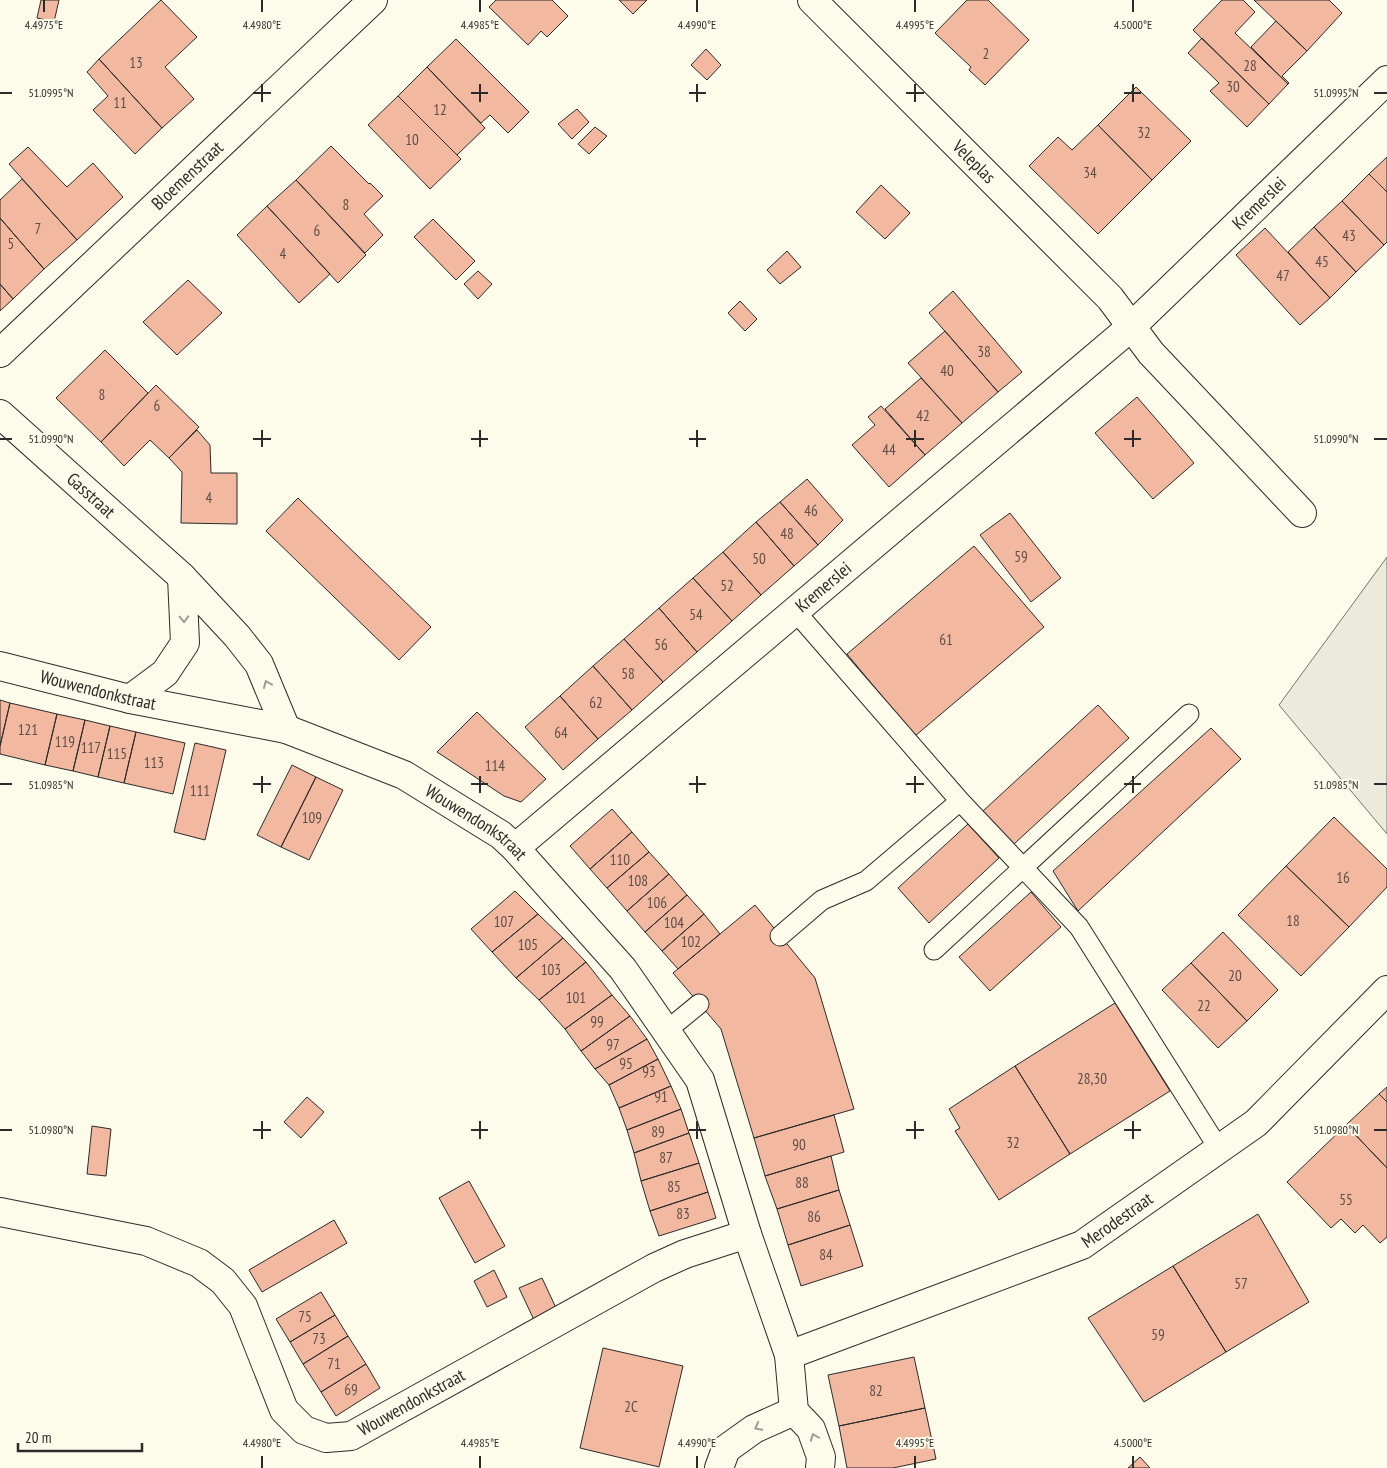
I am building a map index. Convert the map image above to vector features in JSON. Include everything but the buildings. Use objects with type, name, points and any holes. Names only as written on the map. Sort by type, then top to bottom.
[{"type":"street","name":"Bloemenstraat","points":[[0,353],[373,0]]},
{"type":"street","name":"Veleplas","points":[[812,0],[1110,298],[1131,327]]},
{"type":"street","name":"Kremerslei","points":[[515,848],[1131,327],[1387,80]]},
{"type":"street","points":[[1131,327],[1151,353],[1302,513]]},
{"type":"street","name":"Gasstraat","points":[[0,414],[182,577],[237,636],[258,664],[286,729]]},
{"type":"street","points":[[130,699],[164,673],[184,643],[182,577]]},
{"type":"street","name":"Wouwendonkstraat","points":[[0,666],[130,699],[286,729],[404,775],[502,836],[515,848],[623,969],[700,1080],[747,1234],[789,1355],[794,1411]]},
{"type":"street","name":"Merodestraat","points":[[789,1355],[1082,1245],[1256,1123],[1387,990]]},
{"type":"street","name":"Wouwendonkstraat","points":[[0,1212],[146,1241],[199,1263],[223,1281],[243,1306],[284,1410],[304,1430],[326,1438],[351,1436],[654,1268],[685,1254],[747,1234]]},
{"type":"street","points":[[719,1468],[726,1449],[754,1429],[794,1411],[810,1429],[821,1457],[820,1468]]},
{"type":"lane","points":[[795,611],[960,801],[1079,927],[1219,1149]]},
{"type":"lane","points":[[934,950],[1189,714]]},
{"type":"lane","points":[[780,936],[822,900],[866,881],[960,801]]},
{"type":"lane","points":[[666,1031],[699,1004]]},
{"type":"shaded area","points":[[1387,557],[1387,834],[1279,705]]}]
